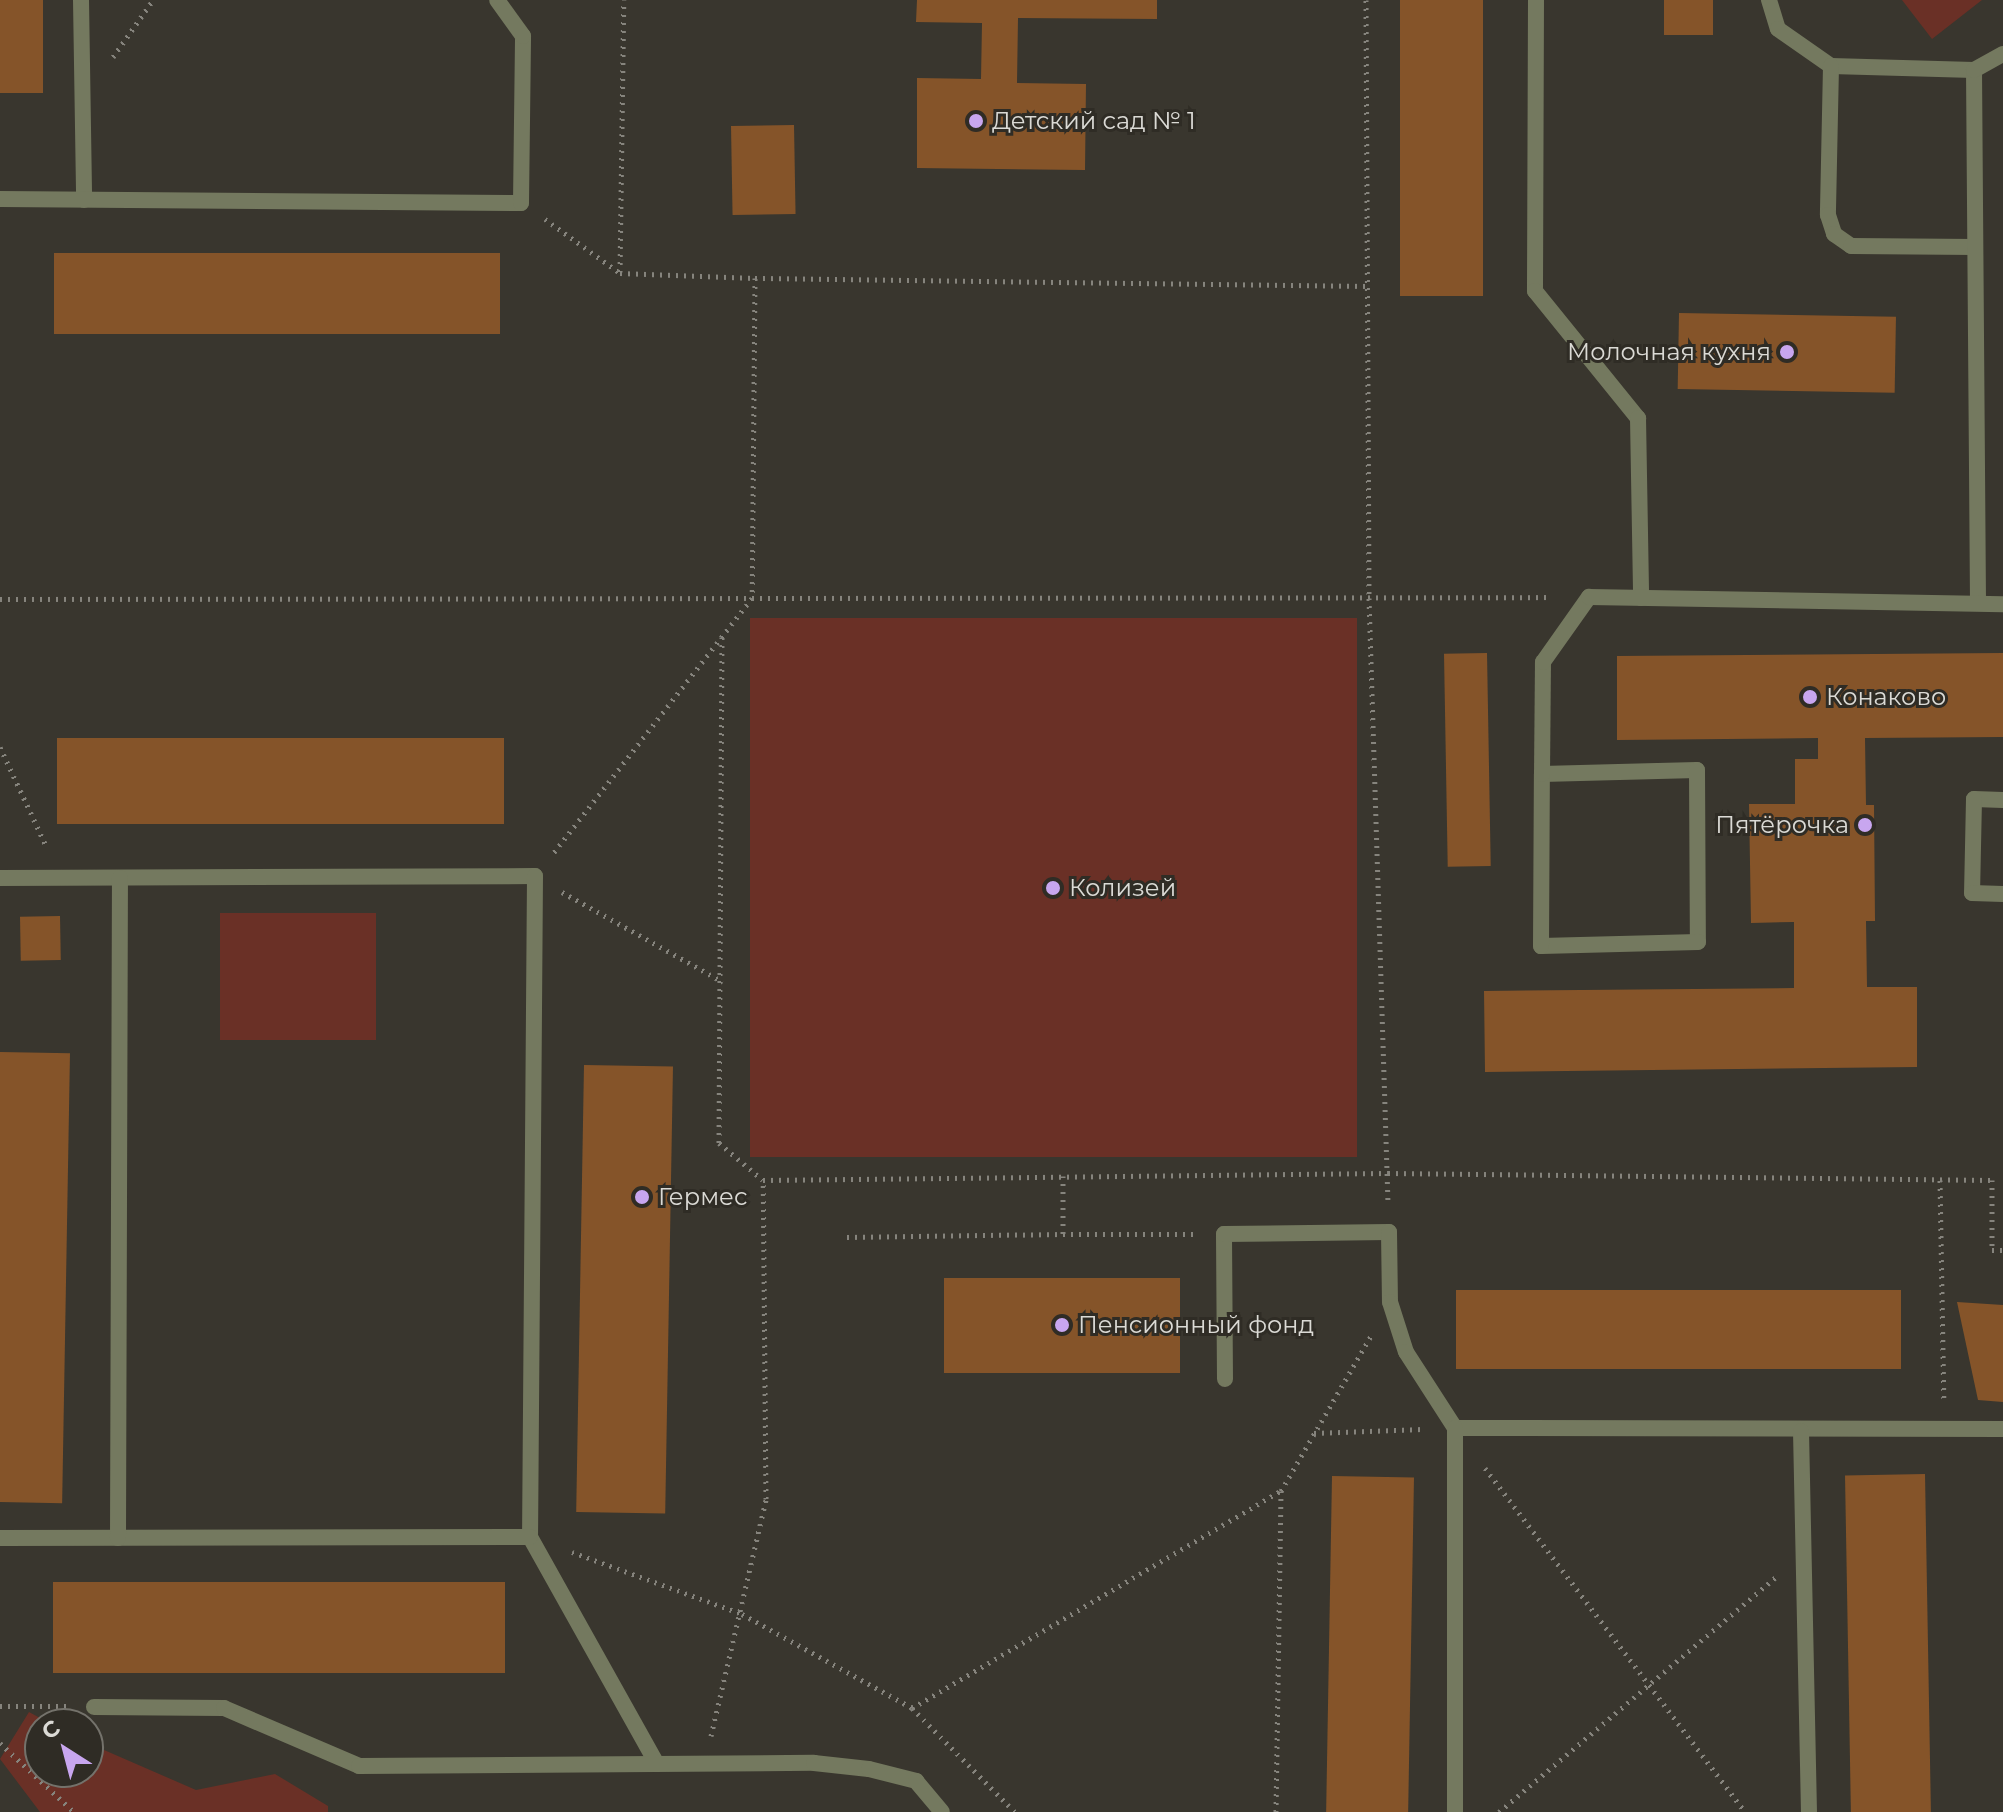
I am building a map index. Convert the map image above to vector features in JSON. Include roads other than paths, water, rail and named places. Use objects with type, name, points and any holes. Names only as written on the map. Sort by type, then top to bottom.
[{"type":"lane","points":[[81,0],[84,200]]},
{"type":"lane","points":[[0,199],[521,203],[523,36],[497,0]]},
{"type":"lane","points":[[1536,0],[1535,291],[1638,418],[1641,598]]},
{"type":"lane","points":[[1769,0],[1778,29],[1831,66],[1974,70],[2003,54]]},
{"type":"lane","points":[[1831,66],[1828,215],[1834,234],[1851,246],[1975,247]]},
{"type":"lane","points":[[1974,70],[1978,602]]},
{"type":"lane","points":[[1542,774],[1697,770],[1698,942],[1541,946],[1542,774],[1543,662],[1589,597],[2003,604]]},
{"type":"lane","points":[[2003,800],[1974,799],[1972,893],[2003,894]]},
{"type":"lane","points":[[0,878],[59,874],[120,878],[535,876],[530,1537],[657,1764]]},
{"type":"lane","points":[[118,1538],[120,878]]},
{"type":"lane","points":[[1225,1379],[1224,1234],[1389,1232],[1390,1302],[1406,1352],[1455,1428],[1455,1812]]},
{"type":"lane","points":[[1455,1428],[2003,1429]]},
{"type":"lane","points":[[1801,1431],[1809,1812]]},
{"type":"lane","points":[[0,1538],[530,1537]]},
{"type":"lane","points":[[94,1707],[224,1708],[359,1766],[814,1763],[869,1769],[916,1781],[942,1812]]},
{"type":"place","name":"Детский сад № 1","points":[[976,121]]},
{"type":"place","name":"Молочная кухня","points":[[1787,352]]},
{"type":"place","name":"Конаково","points":[[1810,697]]},
{"type":"place","name":"Пятёрочка","points":[[1865,825]]},
{"type":"place","name":"Колизей","points":[[1053,888]]},
{"type":"place","name":"Гермес","points":[[642,1197]]},
{"type":"place","name":"Пенсионный фонд","points":[[1062,1325]]}]
